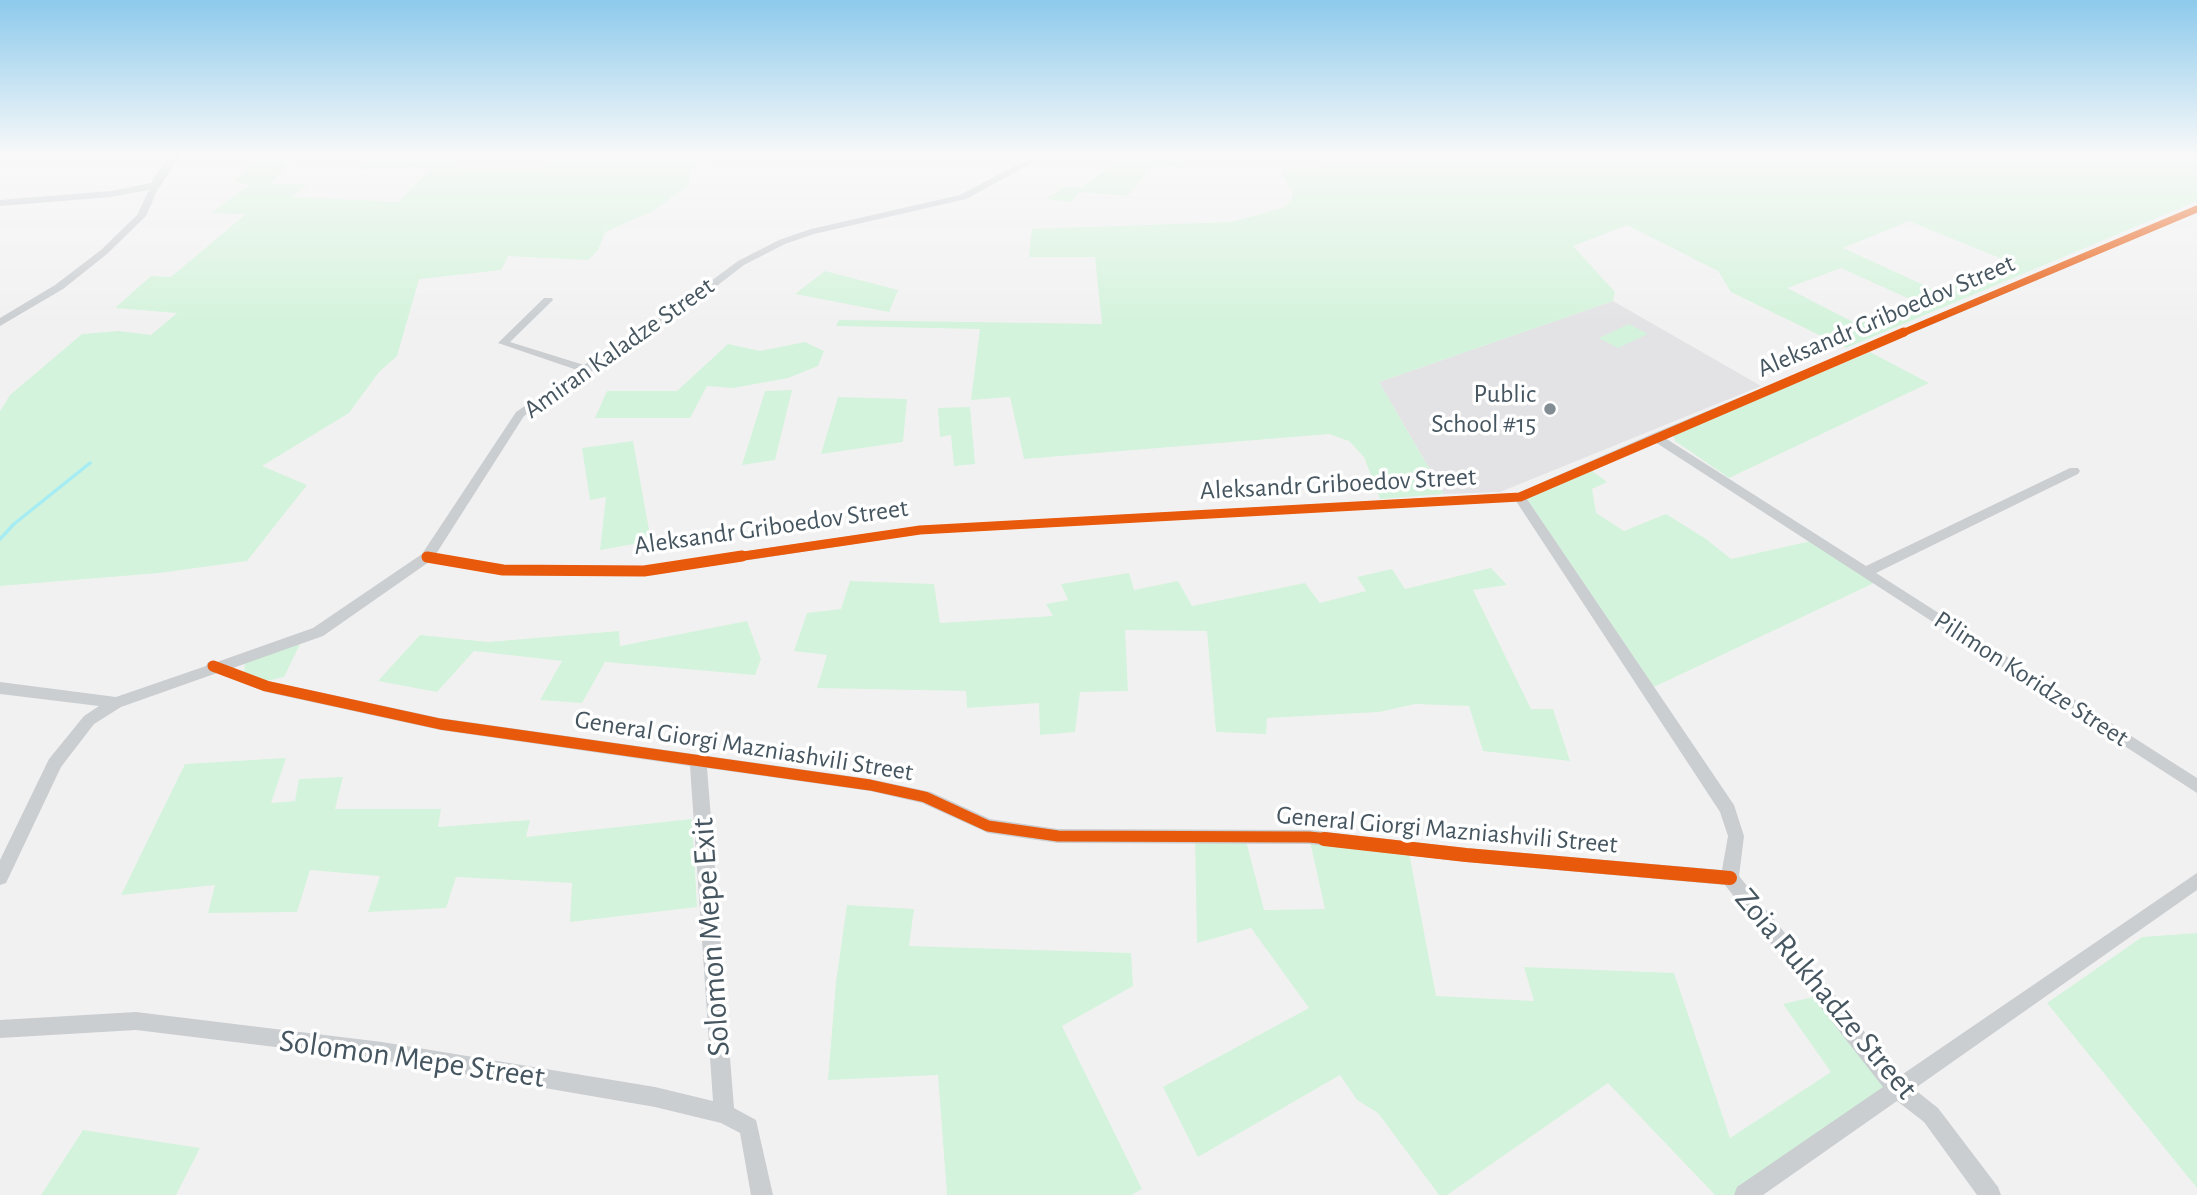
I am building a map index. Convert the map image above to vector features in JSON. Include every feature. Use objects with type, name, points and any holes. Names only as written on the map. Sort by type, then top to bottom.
[{"type":"street","points":[[0,323],[59,287],[104,252],[143,211]]},
{"type":"street","name":"Amiran Kaladze Street","points":[[0,878],[55,763],[89,720],[116,702],[213,666],[318,632],[427,557],[520,414],[688,303],[741,263],[782,242],[811,232],[903,211]]},
{"type":"street","name":"Aleksandr Griboedov Street","points":[[427,557],[503,570],[644,571],[920,530],[1520,497],[2193,211]]},
{"type":"street","points":[[548,300],[503,343],[585,369]]},
{"type":"street","name":"Pilimon Koridze Street","points":[[1656,437],[2197,786]]},
{"type":"street","points":[[1866,572],[2074,471]]},
{"type":"street","name":"Zoia Rukhadze Street","points":[[1520,497],[1727,810],[1736,836],[1730,878],[1897,1088],[1931,1115],[1990,1195]]},
{"type":"street","name":"General Giorgi Mazniashvili Street","points":[[213,666],[266,686],[440,724],[870,785],[926,797],[988,826],[1058,836],[1309,836],[1465,855],[1730,878]]},
{"type":"street","points":[[0,688],[116,702]]},
{"type":"street","name":"Solomon Mepe Exit","points":[[698,760],[724,1114]]},
{"type":"street","points":[[1745,1195],[2197,880]]},
{"type":"street","name":"Solomon Mepe Street","points":[[0,1029],[136,1021],[382,1051],[655,1097],[724,1114],[749,1127],[762,1195]]},
{"type":"shaded area","name":"Public School #15","points":[[1613,301],[1761,386],[1500,492],[1444,494],[1379,382]]},
{"type":"green space","points":[[214,211],[653,211],[605,232],[598,250],[588,260],[508,256],[501,270],[419,279],[397,356],[379,372],[349,413],[262,466],[307,485],[247,561],[159,573],[0,586],[0,411],[10,395],[82,334],[118,331],[151,335],[177,313],[115,308],[151,276],[171,277],[246,214],[211,213]]},
{"type":"green space","points":[[1273,211],[2174,211],[1846,348],[1731,292],[1718,271],[1627,225],[1573,246],[1615,292],[1613,301],[1379,382],[1444,494],[1380,499],[1364,457],[1349,441],[1329,434],[1024,459],[1010,397],[971,400],[980,329],[836,326],[839,320],[1102,324],[1095,257],[1029,257],[1032,229],[1231,222]],"holes":[[[1909,221],[2007,261],[1939,292],[1843,248]],[[1841,268],[1912,300],[1855,323],[1787,288]]]},
{"type":"green space","points":[[825,271],[898,290],[889,312],[795,294]]},
{"type":"green space","points":[[1629,324],[1648,334],[1618,348],[1599,338]]},
{"type":"green space","points":[[805,342],[824,351],[818,366],[788,378],[733,388],[707,386],[690,418],[595,418],[607,391],[677,391],[728,344],[760,351]]},
{"type":"green space","points":[[1870,352],[1929,383],[1729,478],[1675,441],[1673,435]]},
{"type":"green space","points":[[792,390],[775,460],[742,465],[765,391]]},
{"type":"green space","points":[[838,397],[907,399],[903,442],[821,454]]},
{"type":"green space","points":[[970,407],[975,464],[954,466],[951,435],[940,437],[938,408]]},
{"type":"green space","points":[[633,441],[651,541],[600,550],[606,497],[590,500],[582,448]]},
{"type":"green space","points":[[1591,470],[1607,482],[1592,489],[1596,513],[1624,531],[1666,514],[1706,539],[1731,559],[1811,541],[1874,583],[1654,687],[1527,499]]},
{"type":"green space","points":[[1491,568],[1507,585],[1473,590],[1531,709],[1553,709],[1570,761],[1483,751],[1469,706],[1415,704],[1379,712],[1267,718],[1266,734],[1216,732],[1207,631],[1125,630],[1128,691],[1080,692],[1075,732],[1040,735],[1039,703],[967,708],[966,691],[817,688],[827,655],[794,651],[807,613],[841,609],[850,581],[934,584],[940,623],[1053,616],[1046,604],[1068,600],[1061,584],[1129,573],[1134,590],[1178,581],[1192,606],[1305,583],[1320,603],[1366,591],[1357,577],[1392,569],[1405,589]]},
{"type":"green space","points":[[747,621],[761,659],[755,675],[605,662],[582,703],[540,700],[562,661],[474,651],[437,692],[378,681],[420,635],[488,642],[619,631],[620,646]]},
{"type":"green space","points":[[300,644],[284,677],[267,681],[244,673],[245,662]]},
{"type":"green space","points":[[286,758],[271,803],[295,801],[299,779],[343,777],[335,809],[441,809],[438,827],[530,820],[526,837],[692,819],[697,907],[570,922],[572,883],[456,877],[446,908],[368,912],[380,876],[310,870],[297,912],[208,913],[215,885],[121,895],[185,764]]},
{"type":"green space","points":[[1245,837],[1264,910],[1325,909],[1309,837],[1408,847],[1436,996],[1534,1001],[1524,967],[1674,973],[1730,1138],[1831,1072],[1783,1004],[1822,995],[1897,1088],[1745,1195],[1715,1195],[1608,1083],[1447,1195],[1439,1195],[1378,1113],[1357,1100],[1340,1075],[1198,1157],[1163,1087],[1309,1008],[1251,928],[1197,943],[1195,838]]},
{"type":"green space","points":[[847,905],[914,909],[909,946],[1131,953],[1133,986],[1062,1026],[1142,1189],[1131,1195],[947,1195],[938,1075],[828,1080],[836,982]]},
{"type":"green space","points":[[2197,933],[2197,1188],[2047,1003],[2142,937]]},
{"type":"green space","points":[[83,1130],[200,1148],[176,1195],[41,1195]]},
{"type":"waterway","points":[[0,539],[14,524],[90,463]]},
{"type":"cycle path","points":[[427,557],[503,570],[644,571],[920,530],[1520,497],[2193,211]]},
{"type":"cycle path","points":[[213,666],[266,686],[440,724],[870,785],[925,797],[988,826],[1058,836],[1309,837],[1466,855],[1730,878]]},
{"type":"place","name":"Public School #15","points":[[1550,409]]}]
